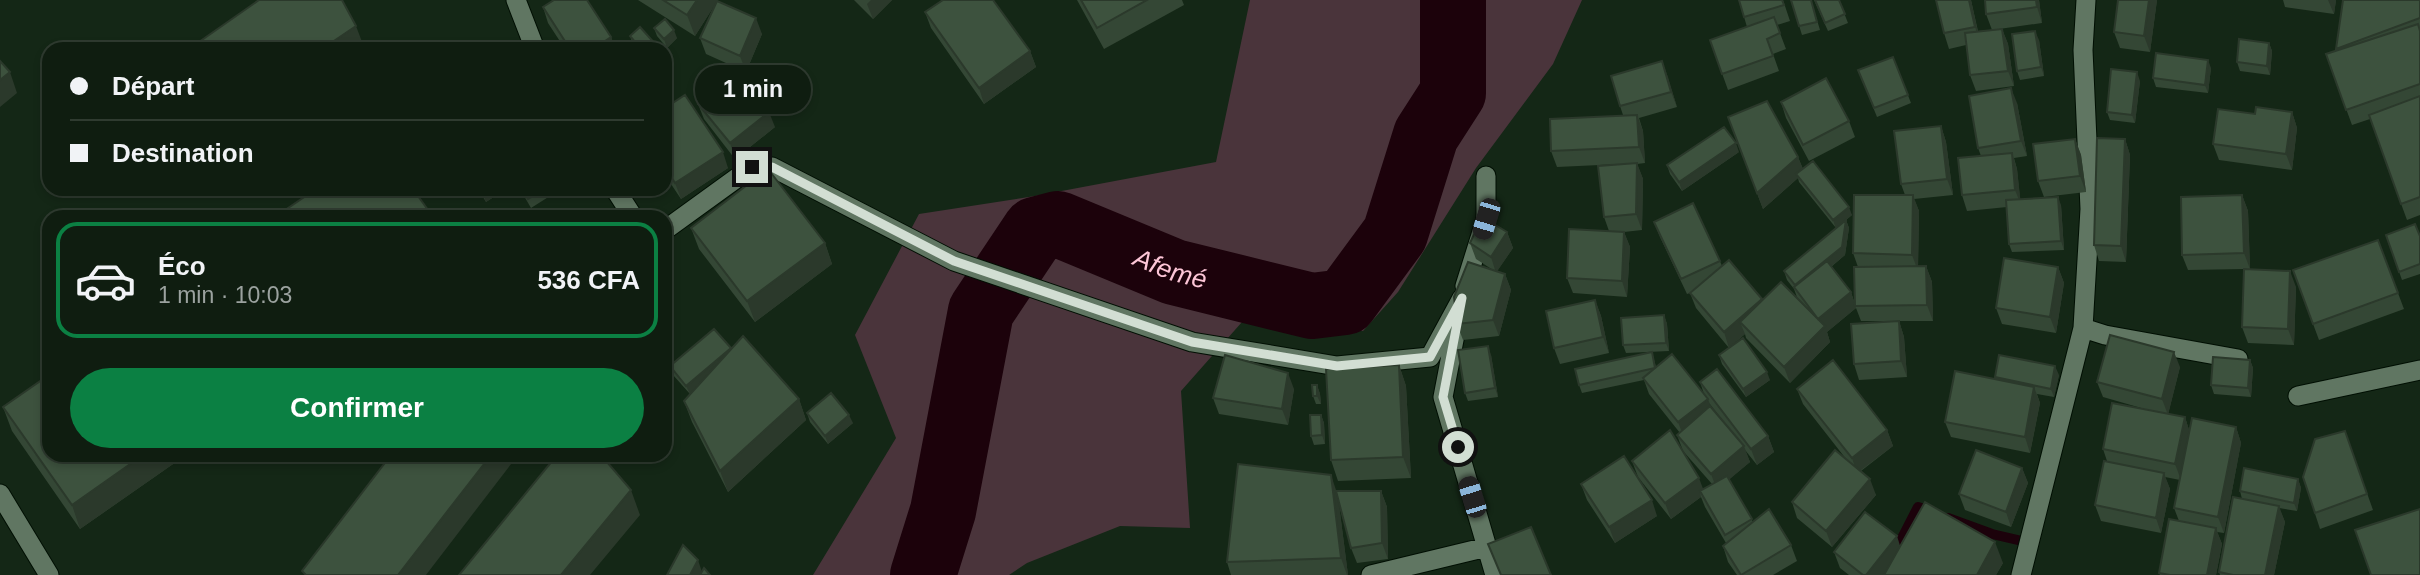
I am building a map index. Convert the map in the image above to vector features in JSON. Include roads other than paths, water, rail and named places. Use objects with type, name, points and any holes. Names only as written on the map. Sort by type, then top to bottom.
[{"type":"street","points":[[516,0],[532,42]]},
{"type":"street","points":[[2023,575],[2083,328],[2090,209],[2083,50],[2086,0]]},
{"type":"street","points":[[672,225],[752,167],[772,167],[954,261],[1192,342],[1337,366],[1430,357],[1462,298]]},
{"type":"street","points":[[1486,176],[1486,219],[1462,298],[1443,397],[1495,575]]},
{"type":"street","points":[[2083,328],[2105,335],[2238,359]]},
{"type":"street","points":[[2298,396],[2420,370]]},
{"type":"street","points":[[0,495],[49,575]]},
{"type":"street","points":[[1371,575],[1487,547]]},
{"type":"waterway","name":"Afemé","points":[[923,575],[943,511],[981,311],[1035,230],[1058,224],[1174,272],[1312,306],[1345,302],[1395,234],[1426,135],[1453,93],[1453,0]]},
{"type":"waterway","points":[[1883,575],[1918,507],[1933,512]]},
{"type":"waterway","points":[[1948,518],[1992,534],[2022,541]]}]
